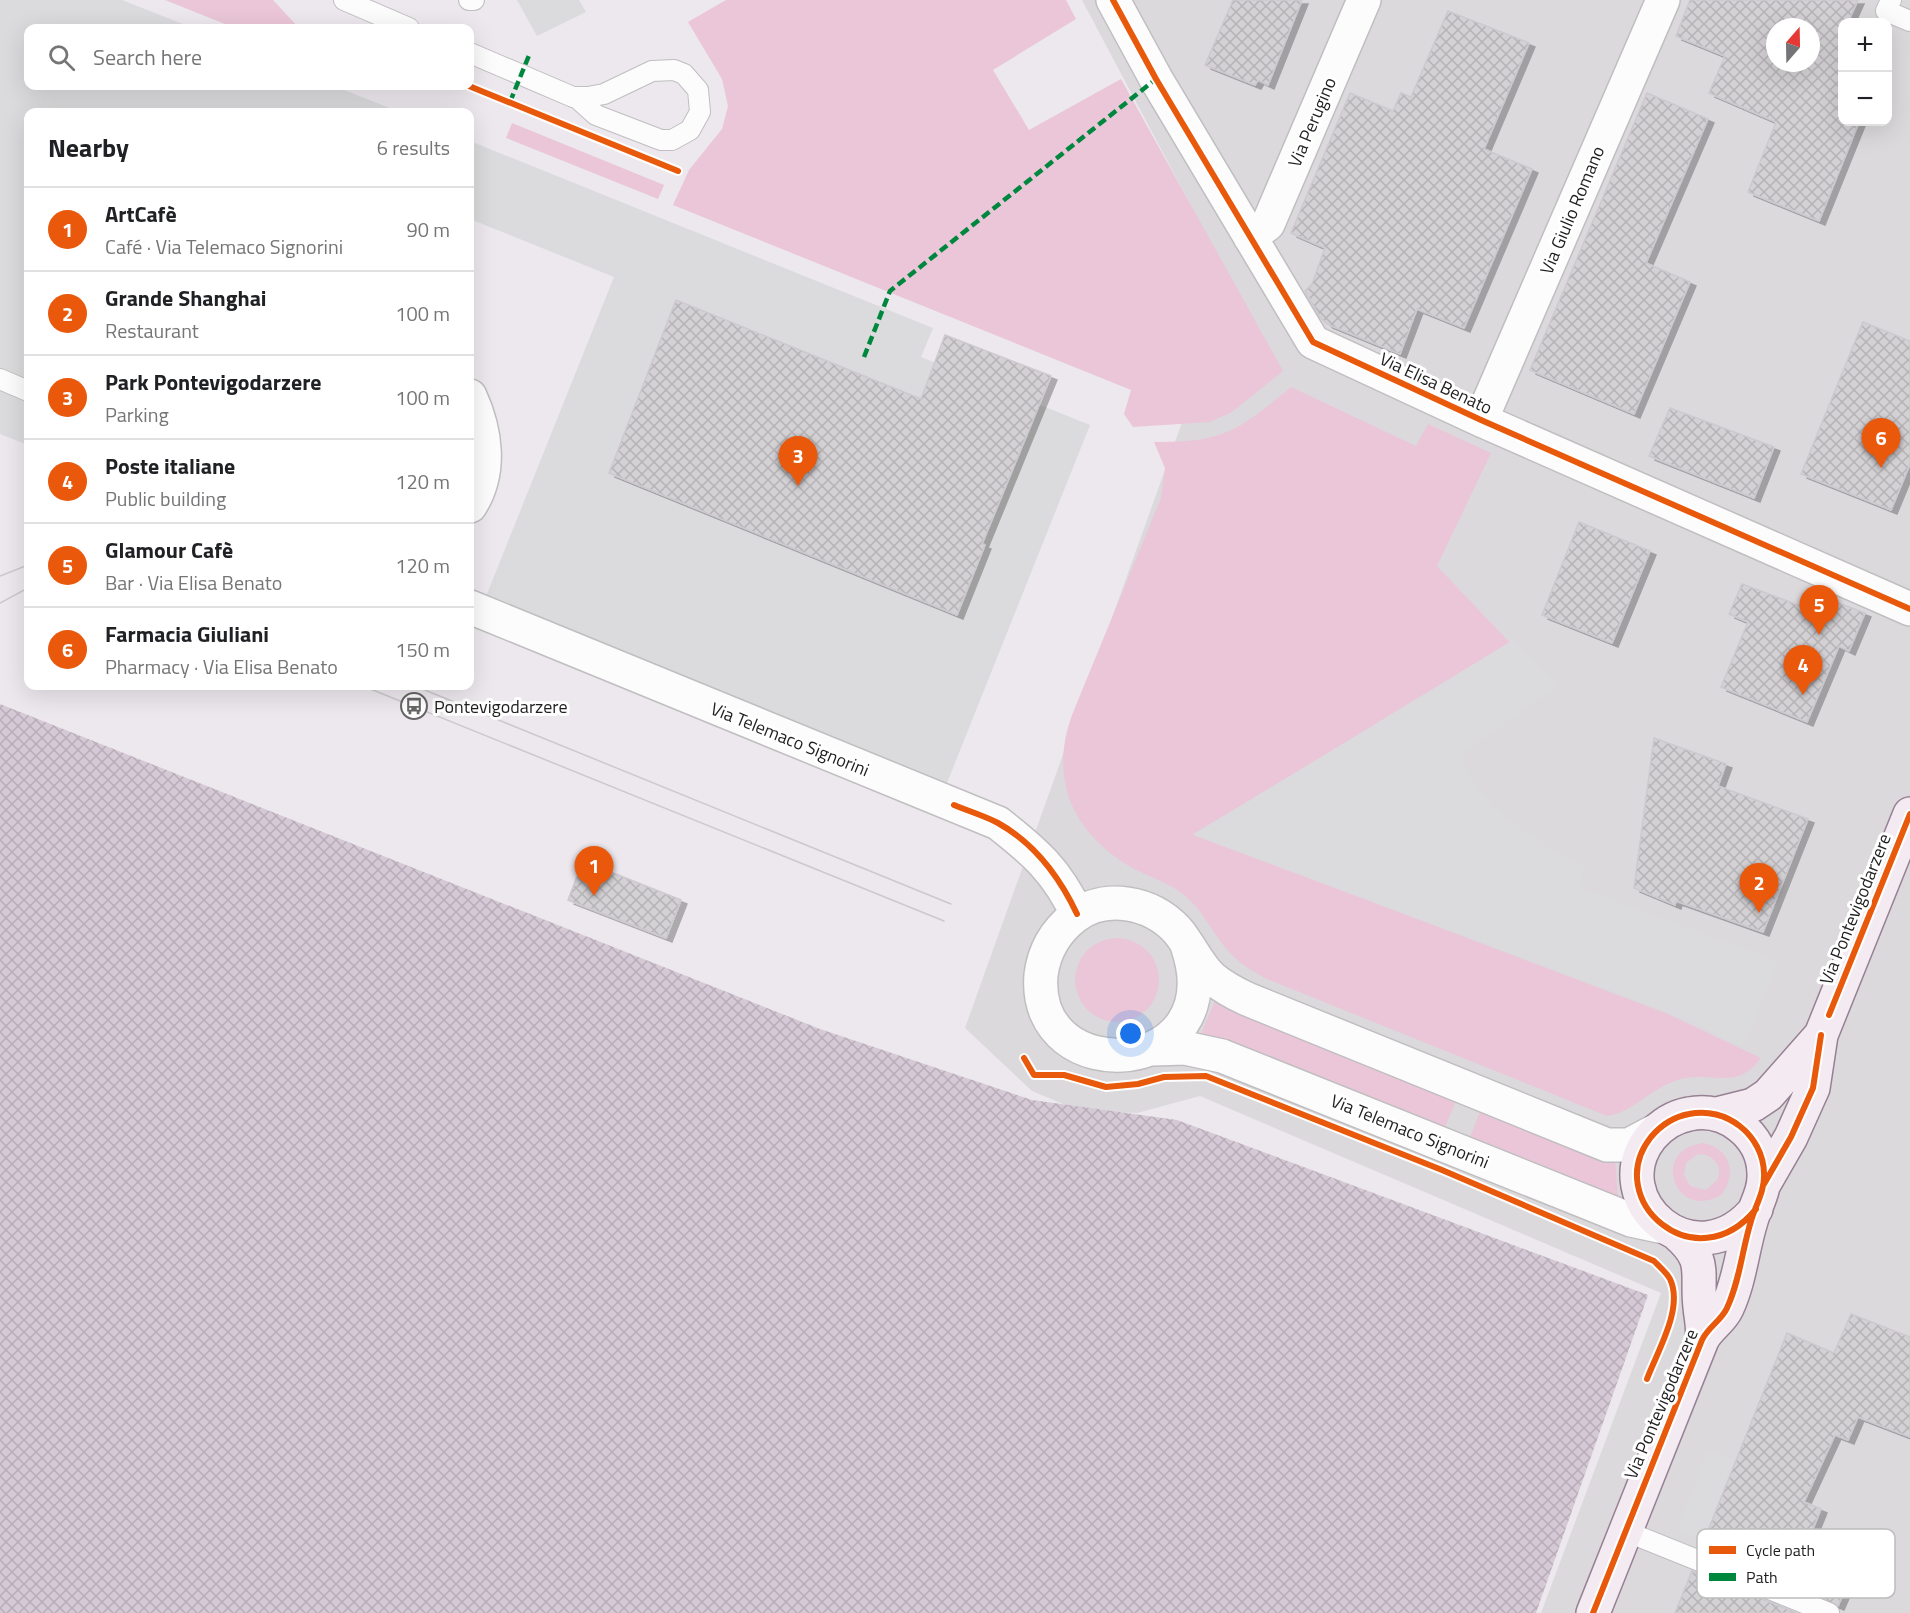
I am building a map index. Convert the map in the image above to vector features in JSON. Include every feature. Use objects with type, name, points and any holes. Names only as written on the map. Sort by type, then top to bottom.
[{"type":"main road","name":"Via Pontevigodarzere","points":[[1670,1230],[1688,1238],[1714,1238],[1738,1227],[1760,1196],[1791,1137],[1813,1088],[1821,1035],[1910,814]]},
{"type":"main road","name":"Via Pontevigodarzere","points":[[1717,1114],[1753,1105],[1768,1095],[1821,1035]]},
{"type":"main road","name":"Via Pontevigodarzere","points":[[1593,1613],[1702,1340],[1707,1329],[1723,1316],[1728,1306],[1760,1196],[1762,1158],[1750,1135],[1730,1119],[1704,1112],[1679,1116],[1657,1130],[1647,1143],[1638,1173],[1644,1203],[1691,1248],[1699,1266],[1700,1307],[1704,1323],[1702,1340]]},
{"type":"street","name":"Via Elisa Benato","points":[[1113,0],[1156,80],[1313,342],[1481,420],[1910,609]]},
{"type":"street","name":"Via Perugino","points":[[1250,237],[1268,224],[1364,0]]},
{"type":"street","name":"Via Giulio Romano","points":[[1481,420],[1663,0]]},
{"type":"street","points":[[474,405],[481,421],[485,459],[474,500]]},
{"type":"street","name":"Via Telemaco Signorini","points":[[474,609],[998,823],[1038,854],[1066,891],[1077,914]]},
{"type":"street","name":"Via Telemaco Signorini","points":[[1657,1130],[1629,1145],[1618,1147],[1596,1141],[1247,999],[1212,977],[1167,920],[1139,905],[1107,904],[1077,914],[1055,936],[1042,966],[1043,997],[1048,1013],[1070,1040],[1101,1055],[1127,1056],[1153,1049],[1185,1048],[1222,1056],[1635,1221],[1670,1230]]},
{"type":"street","name":"Via Telemaco Signorini","points":[[1153,1049],[1167,1040],[1179,1027],[1191,1004],[1195,979],[1187,945]]},
{"type":"lane","points":[[344,0],[400,24]]},
{"type":"lane","points":[[1891,0],[1886,11],[1910,21]]},
{"type":"lane","points":[[474,55],[573,97],[596,115],[661,140],[672,140],[690,130],[700,112],[698,90],[684,74],[674,69],[652,71],[604,94],[588,98],[573,97]]},
{"type":"lane","points":[[0,379],[24,389]]},
{"type":"lane","points":[[1625,1531],[1697,1560]]},
{"type":"lane","points":[[1792,1598],[1829,1613]]},
{"type":"shaded area","points":[[0,0],[122,0],[183,24],[24,24],[24,90],[344,90],[390,108],[24,108],[24,443],[0,434]]},
{"type":"shaded area","points":[[165,0],[273,0],[295,24],[225,24]]},
{"type":"shaded area","points":[[517,0],[579,0],[586,12],[537,36]]},
{"type":"shaded area","points":[[726,0],[1066,0],[1076,19],[993,70],[1029,130],[1121,79],[1283,371],[1232,412],[1210,422],[1133,427],[1124,414],[1131,390],[673,205],[689,170],[722,129],[728,106],[722,79],[688,22]]},
{"type":"shaded area","points":[[1082,0],[1910,0],[1910,1613],[1541,1613],[1661,1293],[1200,1096],[1137,1113],[1080,1111],[1032,1091],[965,1028],[1232,283]]},
{"type":"shaded area","points":[[512,123],[664,185],[658,199],[506,138]]},
{"type":"shaded area","points":[[474,143],[933,328],[921,357],[1090,425],[947,783],[485,599],[614,277],[474,221]]},
{"type":"shaded area","points":[[1291,387],[1416,446],[1428,424],[1491,453],[1437,566],[1511,644],[1193,834],[1668,1014],[1761,1058],[1752,1068],[1734,1077],[1681,1079],[1661,1087],[1625,1110],[1607,1116],[1260,976],[1231,954],[1191,901],[1172,887],[1136,870],[1109,852],[1080,820],[1070,801],[1065,782],[1063,761],[1066,738],[1072,715],[1161,498],[1165,468],[1154,442],[1198,440],[1229,431],[1258,414]]},
{"type":"shaded area","points":[[1513,640],[1559,685],[1463,753],[1465,770],[1493,807],[1528,834],[1584,868],[1580,888],[1778,961],[1744,1047],[1673,1014],[1193,835]]},
{"type":"shaded area","points":[[0,704],[820,1029],[1032,1100],[1177,1120],[1648,1295],[1536,1613],[0,1613]]},
{"type":"shaded area","points":[[1117,938],[1133,941],[1147,950],[1156,964],[1159,980],[1156,996],[1147,1010],[1133,1019],[1117,1022],[1101,1019],[1087,1010],[1078,996],[1075,980],[1078,964],[1087,950],[1101,941]]},
{"type":"shaded area","points":[[1216,998],[1458,1096],[1443,1132],[1201,1034]]},
{"type":"shaded area","points":[[1482,1107],[1615,1161],[1618,1197],[1468,1142]]},
{"type":"shaded area","points":[[1703,1143],[1720,1150],[1725,1156],[1730,1171],[1726,1187],[1721,1195],[1705,1201],[1691,1199],[1681,1192],[1674,1181],[1673,1169],[1677,1157],[1687,1148]],"holes":[[[1696,1155],[1707,1155],[1718,1166],[1718,1179],[1706,1190],[1690,1186],[1684,1175],[1686,1163]]]},
{"type":"shaded area","points":[[1708,1450],[1734,1460],[1708,1529],[1697,1529],[1697,1537],[1677,1530]]},
{"type":"building","points":[[1233,0],[1302,0],[1268,85],[1258,80],[1255,85],[1205,65]]},
{"type":"building","points":[[1690,0],[1858,0],[1850,18],[1838,18],[1838,126],[1857,126],[1819,221],[1748,192],[1776,122],[1709,93],[1725,56],[1676,36]]},
{"type":"building","points":[[1448,11],[1529,43],[1484,149],[1532,169],[1464,328],[1417,309],[1400,354],[1327,324],[1320,317],[1305,291],[1312,284],[1325,248],[1291,233],[1350,93],[1393,111],[1401,93],[1411,97]]},
{"type":"building","points":[[1647,93],[1708,119],[1646,263],[1690,282],[1634,414],[1530,370]]},
{"type":"building","points":[[676,300],[921,399],[945,335],[1051,376],[982,544],[985,545],[957,615],[609,473]]},
{"type":"building","points":[[1863,322],[1910,341],[1910,464],[1891,510],[1801,474]]},
{"type":"building","points":[[1670,408],[1774,447],[1754,498],[1649,456]]},
{"type":"building","points":[[1579,522],[1650,551],[1612,643],[1542,615]]},
{"type":"building","points":[[1742,584],[1827,616],[1833,601],[1865,613],[1849,651],[1839,646],[1807,722],[1721,687],[1748,622],[1729,614]]},
{"type":"building","points":[[1654,738],[1726,764],[1718,786],[1808,819],[1763,932],[1676,901],[1675,905],[1634,888]]},
{"type":"building","points":[[583,861],[681,900],[666,938],[568,900]]},
{"type":"building","points":[[1851,1314],[1910,1337],[1910,1437],[1858,1417],[1848,1440],[1835,1435],[1804,1502],[1821,1509],[1813,1529],[1709,1529],[1787,1333],[1834,1353]]},
{"type":"building","points":[[1692,1571],[1697,1573],[1697,1598],[1760,1598],[1797,1613],[1675,1613]]},
{"type":"building","points":[[1819,1598],[1842,1598],[1838,1606]]},
{"type":"tram line","points":[[0,576],[24,567]]},
{"type":"tram line","points":[[0,603],[24,590]]},
{"type":"tram line","points":[[373,690],[944,921]]},
{"type":"tram line","points":[[425,690],[951,904]]},
{"type":"marked path","points":[[510,102],[530,53]]},
{"type":"marked path","points":[[864,357],[890,291],[1156,79]]},
{"type":"cycle path","points":[[1113,0],[1156,79],[1313,342],[1481,420],[1910,609]]},
{"type":"cycle path","points":[[474,88],[678,171]]},
{"type":"cycle path","points":[[954,805],[998,823],[1023,841],[1045,862],[1063,887],[1077,914]]},
{"type":"cycle path","points":[[1829,1015],[1910,814]]},
{"type":"cycle path","points":[[1764,1184],[1791,1137],[1813,1088],[1821,1035]]},
{"type":"cycle path","points":[[1024,1058],[1034,1075],[1064,1075],[1106,1087],[1138,1084],[1164,1077],[1206,1076],[1442,1170],[1654,1261],[1670,1279],[1674,1303],[1672,1316],[1647,1379]]},
{"type":"cycle path","points":[[1593,1613],[1702,1340],[1724,1313],[1731,1297],[1753,1215],[1755,1209],[1762,1192],[1764,1180],[1762,1159],[1750,1136],[1740,1126],[1716,1114],[1689,1114],[1678,1117],[1668,1122],[1651,1137],[1639,1161],[1638,1185],[1646,1207],[1662,1224],[1683,1235],[1707,1238],[1732,1230],[1756,1209]]},
{"type":"place","name":"Farmacia Giuliani","points":[[1881,468]]},
{"type":"place","name":"Park Pontevigodarzere","points":[[798,486]]},
{"type":"place","name":"Glamour Cafè","points":[[1819,635]]},
{"type":"place","name":"Poste italiane","points":[[1803,695]]},
{"type":"place","name":"Pontevigodarzere","points":[[414,706]]},
{"type":"place","name":"ArtCafè","points":[[594,896]]},
{"type":"place","name":"Grande Shanghai","points":[[1759,913]]}]
